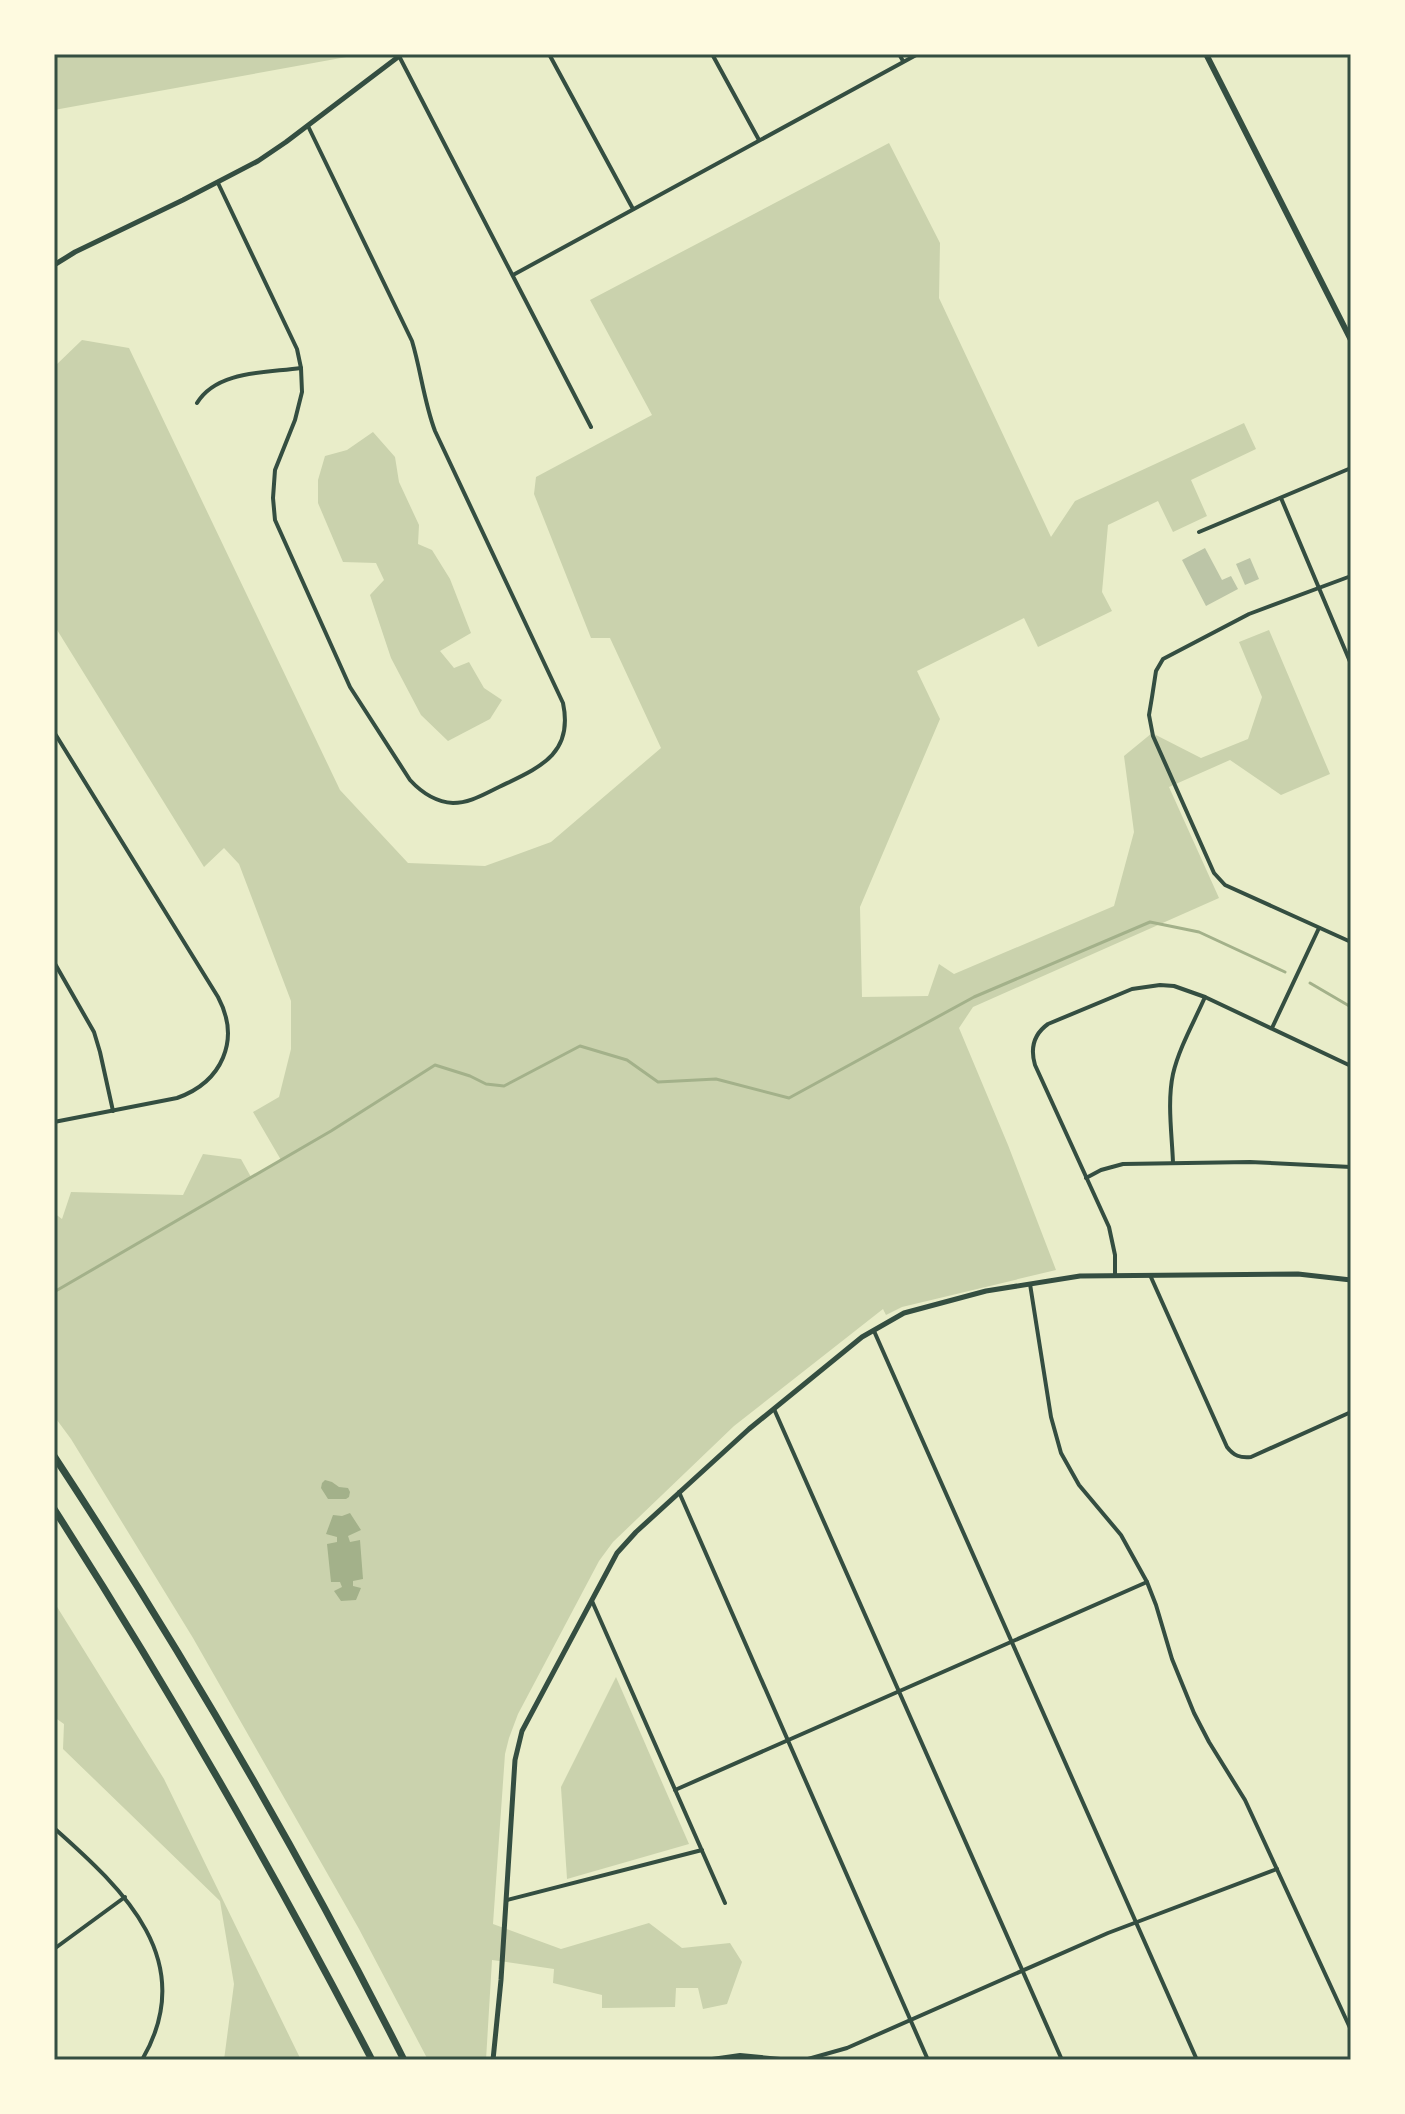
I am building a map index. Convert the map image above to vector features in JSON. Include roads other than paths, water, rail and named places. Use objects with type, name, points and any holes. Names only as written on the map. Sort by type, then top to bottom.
[{"type":"highway","points":[[54,1456],[158,1619],[245,1766],[352,1958],[404,2060]]},
{"type":"highway","points":[[54,1509],[218,1776],[372,2060]]},
{"type":"main road","points":[[1206,54],[1351,340]]},
{"type":"street","points":[[549,54],[633,209]]},
{"type":"street","points":[[712,54],[759,140]]},
{"type":"street","points":[[899,54],[903,61]]},
{"type":"street","points":[[513,275],[918,54]]},
{"type":"street","points":[[54,265],[258,161],[401,55],[591,427]]},
{"type":"street","points":[[218,183],[291,335],[301,368],[300,404],[279,457],[273,482],[278,528],[350,687],[410,780],[438,800],[450,803],[474,799],[536,768],[553,755],[564,735],[563,703],[435,431],[425,403],[412,341],[308,126]]},
{"type":"street","points":[[197,403],[202,393],[231,377],[301,368]]},
{"type":"street","points":[[1199,532],[1351,468]]},
{"type":"street","points":[[1281,498],[1351,664]]},
{"type":"street","points":[[1351,576],[1249,614],[1166,657],[1156,671],[1149,715],[1153,736],[1219,880],[1351,942]]},
{"type":"street","points":[[54,732],[218,997],[226,1016],[228,1040],[216,1070],[203,1085],[189,1094],[54,1122]]},
{"type":"street","points":[[1272,1028],[1319,928]]},
{"type":"street","points":[[54,962],[94,1032],[113,1111]]},
{"type":"street","points":[[1115,1275],[1115,1255],[1109,1227],[1035,1065],[1032,1050],[1037,1035],[1048,1024],[1127,990],[1146,985],[1174,986],[1205,997],[1351,1066]]},
{"type":"street","points":[[1173,1163],[1173,1074],[1205,997]]},
{"type":"street","points":[[1086,1178],[1123,1164],[1263,1163],[1351,1167]]},
{"type":"street","points":[[493,2060],[517,1746],[522,1731],[591,1599],[626,1542],[726,1449],[873,1329],[904,1313],[950,1300],[1080,1276],[1298,1274],[1351,1280]]},
{"type":"street","points":[[1150,1275],[1227,1447],[1233,1454],[1251,1457],[1351,1412]]},
{"type":"street","points":[[1030,1284],[1051,1417],[1061,1453],[1079,1485],[1121,1535],[1147,1582],[1182,1687],[1209,1742],[1245,1800],[1351,2030]]},
{"type":"street","points":[[873,1329],[1197,2060]]},
{"type":"street","points":[[774,1409],[1062,2060]]},
{"type":"street","points":[[679,1492],[928,2060]]},
{"type":"street","points":[[675,1790],[1147,1582]]},
{"type":"street","points":[[591,1599],[725,1903]]},
{"type":"street","points":[[54,1828],[108,1877],[150,1936],[162,1970],[163,1984],[160,2018],[155,2036],[142,2060]]},
{"type":"street","points":[[507,1900],[702,1850]]},
{"type":"street","points":[[705,2060],[740,2055],[791,2060],[816,2058],[847,2048],[1135,1923],[1277,1869]]},
{"type":"street","points":[[54,1949],[125,1897]]},
{"type":"waterway","points":[[54,1292],[331,1131],[435,1065],[486,1084],[504,1086],[580,1046],[627,1060],[658,1082],[716,1079],[789,1098],[974,997],[1150,922],[1199,932],[1285,972]]},
{"type":"waterway","points":[[1310,983],[1351,1007]]}]
